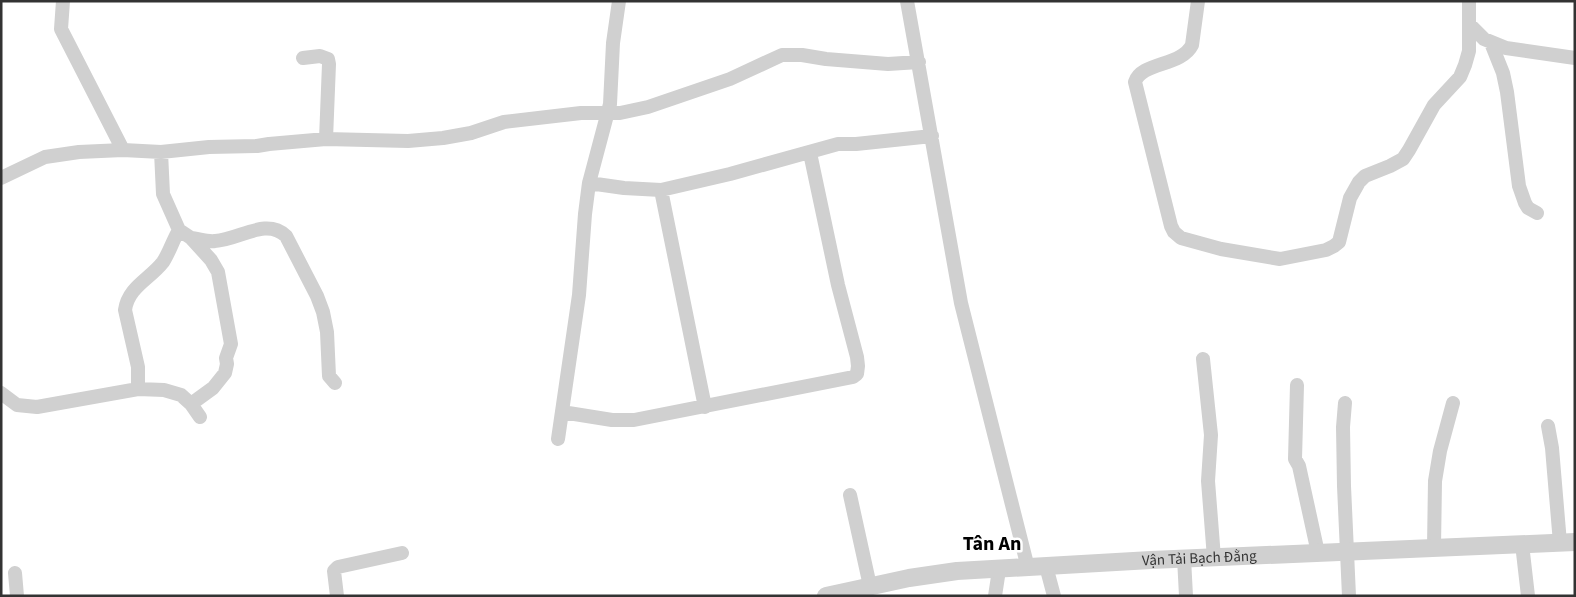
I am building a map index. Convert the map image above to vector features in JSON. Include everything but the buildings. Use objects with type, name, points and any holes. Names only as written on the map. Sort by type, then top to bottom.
[{"type":"street","points":[[63,1],[61,29],[123,150]]},
{"type":"street","points":[[558,440],[579,295],[585,214],[599,139],[608,112],[613,43],[619,1]]},
{"type":"street","points":[[907,1],[961,303],[1028,568]]},
{"type":"street","points":[[1198,1],[1192,45],[1189,52],[1141,74],[1136,79],[1171,226],[1174,232],[1181,238],[1221,249],[1280,259],[1326,250],[1339,242],[1350,198],[1359,182],[1364,176],[1403,159],[1434,105],[1460,77],[1466,66],[1469,51],[1469,1]]},
{"type":"street","points":[[1470,25],[1484,39],[1506,48],[1575,58]]},
{"type":"street","points":[[1491,43],[1507,92],[1521,192],[1528,208],[1537,213]]},
{"type":"street","points":[[1,178],[45,157],[79,152],[123,150],[161,152],[209,147],[257,146],[326,139],[408,141],[471,133],[504,122],[581,113],[620,113],[648,107],[730,79],[782,54],[802,54],[826,59],[888,64],[919,62]]},
{"type":"street","points":[[303,58],[320,56],[328,60],[326,139]]},
{"type":"street","points":[[590,183],[624,188],[661,190],[810,153],[838,144],[856,144],[932,136]]},
{"type":"street","points":[[161,152],[163,194],[178,230],[192,238],[211,260],[218,272],[231,344],[226,358],[225,373],[213,388],[191,404]]},
{"type":"street","points":[[562,412],[612,420],[634,420],[853,377],[857,374],[857,356],[838,285],[810,153]]},
{"type":"street","points":[[661,190],[705,407]]},
{"type":"street","points":[[192,238],[214,241],[268,228],[280,230],[286,236],[317,296],[323,312],[327,332],[327,366],[329,376],[335,383]]},
{"type":"street","points":[[138,389],[138,368],[125,310],[126,302],[132,292],[162,262],[178,230]]},
{"type":"street","points":[[1203,359],[1211,435],[1208,481],[1214,558]]},
{"type":"street","points":[[1296,385],[1295,459],[1299,466],[1318,553]]},
{"type":"street","points":[[1,393],[18,405],[37,407],[138,389],[172,392],[181,395],[191,404],[200,417]]},
{"type":"street","points":[[1345,403],[1343,427],[1349,596]]},
{"type":"street","points":[[1434,547],[1435,481],[1440,451],[1453,403]]},
{"type":"street","points":[[1548,426],[1567,542]]},
{"type":"street","points":[[850,495],[876,589]]},
{"type":"street","name":"Vận Tải Bạch Đằng","points":[[826,596],[876,589],[957,571],[1184,558],[1567,542]]},
{"type":"street","points":[[1522,544],[1528,596]]},
{"type":"street","points":[[338,596],[334,571],[338,568],[402,553]]},
{"type":"street","points":[[1184,558],[1186,596]]},
{"type":"street","points":[[1046,566],[1054,596]]},
{"type":"street","points":[[995,596],[999,570]]},
{"type":"street","points":[[15,573],[17,596]]},
{"type":"district","name":"Tân An","points":[[992,544]]}]
